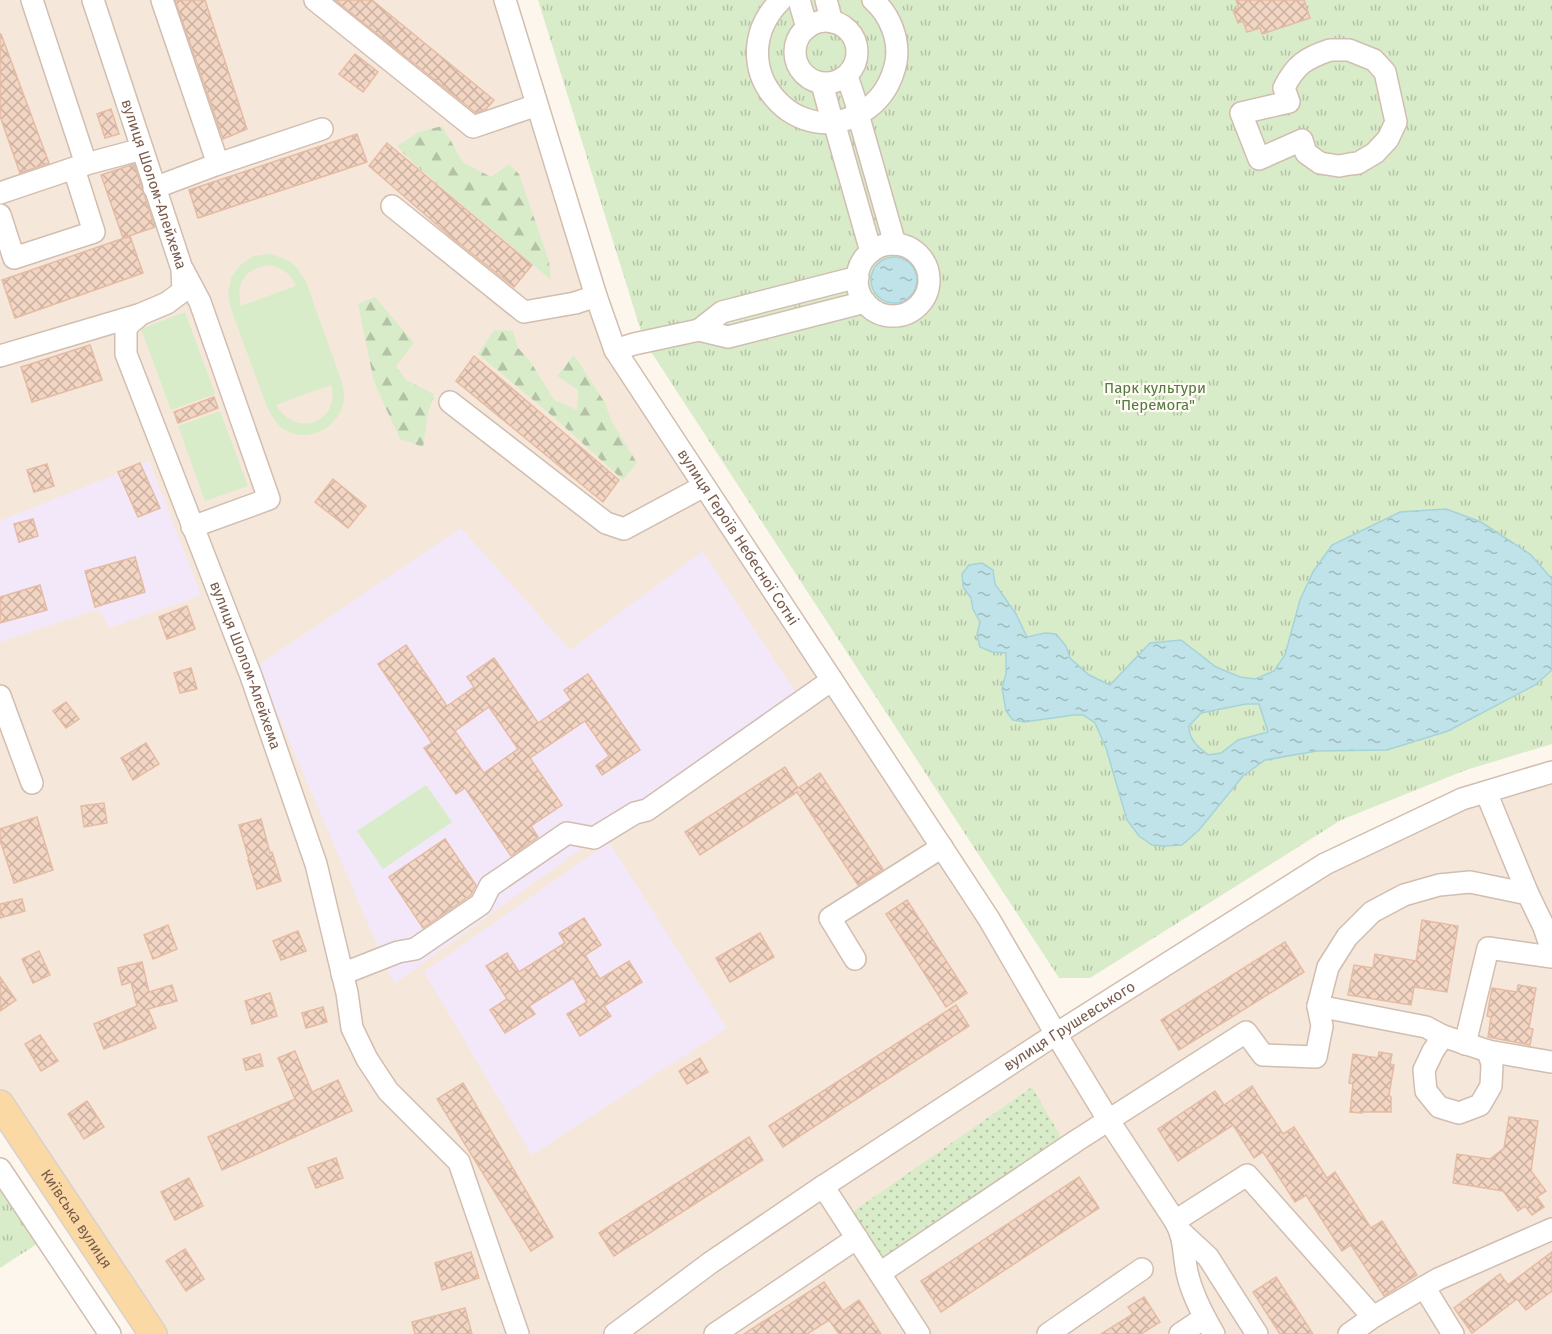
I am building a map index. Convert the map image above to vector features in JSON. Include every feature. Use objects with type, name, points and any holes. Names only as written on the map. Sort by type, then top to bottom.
[{"type":"main road","name":"Київська вулиця","points":[[0,1104],[153,1334]]},
{"type":"street","points":[[0,215],[14,258],[94,232],[80,166],[33,0]]},
{"type":"street","name":"вулиця Шолом-Алейхема","points":[[93,0],[182,269],[183,291],[167,303],[141,314],[126,327],[126,354],[251,676],[316,864],[347,993],[352,1028],[367,1059],[388,1091],[459,1162],[518,1334]]},
{"type":"street","points":[[162,0],[218,164]]},
{"type":"street","points":[[315,0],[473,127],[537,105]]},
{"type":"street","name":"вулиця Героїв Небесної Сотні","points":[[505,0],[615,350],[989,919],[1109,1121],[1178,1227]]},
{"type":"street","points":[[781,0],[766,18],[758,40],[758,62],[765,84],[778,103],[797,116],[820,122],[844,120],[858,114],[876,102],[890,82],[896,59],[896,41],[884,12],[873,0]]},
{"type":"street","points":[[799,0],[807,28]]},
{"type":"street","points":[[826,0],[832,22]]},
{"type":"street","points":[[818,22],[832,22],[845,27],[852,34],[858,52],[852,71],[847,76],[833,83],[822,84],[803,74],[796,59],[795,48],[801,33],[807,28],[818,22]]},
{"type":"street","points":[[1330,50],[1349,50],[1374,60],[1385,72],[1396,122],[1388,139],[1375,153],[1358,163],[1339,166],[1320,163],[1306,153],[1302,140],[1259,159],[1240,113],[1289,102],[1284,88],[1289,78],[1297,67],[1312,56],[1330,50]]},
{"type":"street","points":[[847,76],[895,244]]},
{"type":"street","points":[[822,84],[871,252]]},
{"type":"street","points":[[154,188],[322,129]]},
{"type":"street","points":[[0,193],[80,166],[142,149]]},
{"type":"street","points":[[392,206],[524,312],[575,303],[597,296]]},
{"type":"street","points":[[895,244],[909,248],[922,259],[928,276],[926,293],[915,308],[899,315],[882,314],[865,302],[859,290],[858,278],[862,262],[871,252],[879,246],[895,244]]},
{"type":"street","points":[[182,269],[200,302],[268,499],[192,527]]},
{"type":"street","points":[[615,350],[699,330],[722,312],[858,278]]},
{"type":"street","points":[[699,330],[728,338],[865,302]]},
{"type":"street","points":[[0,356],[141,314]]},
{"type":"street","points":[[450,402],[606,523],[624,529],[704,486]]},
{"type":"street","points":[[342,974],[398,952],[415,949],[481,904],[490,886],[567,833],[594,838],[635,813],[647,810],[832,680]]},
{"type":"street","points":[[0,696],[32,783]]},
{"type":"street","name":"вулиця Грушевського","points":[[615,1334],[710,1263],[823,1186],[1056,1034],[1325,864],[1462,799],[1552,772]]},
{"type":"street","points":[[1486,792],[1527,894],[1548,927],[1552,951]]},
{"type":"street","points":[[855,959],[830,918],[942,847]]},
{"type":"street","points":[[880,1273],[1076,1141],[1246,1032],[1263,1055],[1316,1057],[1322,1026],[1318,1006],[1329,968],[1347,937],[1372,912],[1404,895],[1439,885],[1470,882],[1527,894]]},
{"type":"street","points":[[1465,1044],[1488,948],[1552,957]]},
{"type":"street","points":[[1318,1006],[1426,1027],[1443,1036],[1488,1051],[1552,1062]]},
{"type":"street","points":[[1443,1036],[1424,1070],[1425,1091],[1439,1107],[1459,1113],[1480,1105],[1491,1086],[1492,1064],[1488,1051]]},
{"type":"street","points":[[0,1169],[110,1334]]},
{"type":"street","points":[[1178,1227],[1247,1175],[1373,1317]]},
{"type":"street","points":[[823,1186],[919,1334]]},
{"type":"street","points":[[1178,1227],[1187,1275],[1209,1326],[1180,1334]]},
{"type":"street","points":[[1178,1227],[1208,1257],[1257,1334]]},
{"type":"street","points":[[1349,1334],[1373,1317],[1438,1279],[1552,1229]]},
{"type":"street","points":[[715,1334],[857,1238]]},
{"type":"street","points":[[1048,1334],[1142,1269]]},
{"type":"street","points":[[1424,1287],[1454,1334]]},
{"type":"shaded area","points":[[0,0],[505,0],[615,350],[1056,1034],[1325,864],[1552,772],[1552,1334],[153,1334],[0,1104]]},
{"type":"shaded area","points":[[149,461],[201,595],[109,628],[99,609],[0,642],[0,521]]},
{"type":"shaded area","points":[[461,528],[570,650],[703,551],[796,693],[394,984],[257,666]]},
{"type":"shaded area","points":[[609,842],[727,1028],[532,1155],[424,972]]},
{"type":"green space","name":"Парк культури \"Перемога\"","points":[[538,0],[1552,0],[1552,744],[1466,770],[1341,820],[1090,978],[1059,978],[644,341]]},
{"type":"green space","points":[[442,126],[463,162],[491,177],[509,164],[519,174],[549,261],[551,280],[411,161],[397,146],[419,132]]},
{"type":"green space","points":[[270,254],[288,260],[299,270],[306,282],[342,382],[344,396],[338,416],[324,430],[304,435],[294,434],[285,430],[274,420],[267,407],[231,309],[228,294],[231,278],[240,265],[254,256]],"holes":[[[270,265],[286,272],[296,286],[241,306],[240,290],[244,278],[255,269]],[[331,385],[330,408],[315,422],[305,424],[295,422],[285,416],[276,405]]]},
{"type":"green space","points":[[375,297],[414,343],[396,366],[406,380],[434,394],[428,414],[423,447],[400,439],[374,382],[358,304]]},
{"type":"green space","points":[[185,312],[215,394],[171,410],[141,329]]},
{"type":"green space","points":[[494,330],[513,331],[518,348],[530,361],[554,400],[577,410],[578,390],[557,376],[574,355],[605,403],[612,422],[637,463],[623,480],[557,420],[478,354]]},
{"type":"green space","points":[[220,411],[248,486],[205,501],[178,426]]},
{"type":"green space","points":[[426,785],[452,822],[383,869],[357,831]]},
{"type":"green space","points":[[1032,1087],[1062,1139],[883,1261],[851,1213]]},
{"type":"green space","points":[[0,1177],[43,1240],[0,1268]]},
{"type":"water","points":[[894,257],[910,264],[917,280],[910,296],[894,303],[878,296],[871,280],[878,264]]},
{"type":"water","points":[[1446,509],[1481,522],[1530,554],[1552,579],[1552,670],[1535,685],[1448,731],[1387,750],[1317,751],[1265,760],[1243,776],[1199,830],[1182,845],[1152,845],[1139,836],[1127,820],[1106,748],[1095,723],[1083,715],[1024,722],[1013,720],[1006,711],[1002,688],[1006,674],[1006,653],[992,652],[980,647],[977,635],[980,622],[973,609],[971,598],[963,587],[962,574],[969,565],[982,563],[993,570],[995,584],[1016,614],[1027,637],[1045,633],[1056,634],[1066,646],[1070,658],[1089,675],[1110,685],[1150,643],[1181,640],[1216,667],[1240,677],[1255,679],[1274,671],[1285,655],[1300,600],[1313,572],[1332,545],[1400,512]],"holes":[[[1246,704],[1259,704],[1268,732],[1238,740],[1221,753],[1208,755],[1192,739],[1189,726],[1201,713]]]},
{"type":"building","points":[[175,0],[205,0],[247,129],[223,139]]},
{"type":"building","points":[[335,0],[372,0],[494,100],[486,109],[476,113]]},
{"type":"building","points":[[1236,0],[1304,0],[1310,18],[1262,34],[1260,28],[1247,32],[1243,21],[1238,23],[1233,10],[1239,8]]},
{"type":"building","points":[[0,34],[49,163],[20,173],[0,116]]},
{"type":"building","points":[[355,54],[378,72],[363,92],[339,74]]},
{"type":"building","points":[[111,109],[119,134],[105,138],[97,114]]},
{"type":"building","points":[[357,134],[367,162],[198,218],[189,190]]},
{"type":"building","points":[[387,143],[532,265],[514,287],[451,237],[369,166]]},
{"type":"building","points":[[134,164],[155,227],[123,238],[101,175]]},
{"type":"building","points":[[130,236],[143,273],[15,318],[2,280]]},
{"type":"building","points":[[90,345],[102,380],[32,402],[21,367]]},
{"type":"building","points":[[474,356],[619,480],[603,502],[456,381]]},
{"type":"building","points":[[214,397],[218,408],[178,423],[174,412]]},
{"type":"building","points":[[140,463],[160,508],[138,517],[118,472]]},
{"type":"building","points":[[47,464],[54,486],[34,492],[27,470]]},
{"type":"building","points":[[333,479],[366,506],[348,528],[315,502]]},
{"type":"building","points":[[33,519],[38,536],[19,542],[14,524]]},
{"type":"building","points":[[135,557],[145,592],[95,607],[85,571]]},
{"type":"building","points":[[40,585],[47,610],[0,623],[0,597]]},
{"type":"building","points":[[187,606],[195,629],[167,639],[159,617]]},
{"type":"building","points":[[406,645],[447,706],[474,687],[467,677],[494,658],[538,723],[571,700],[564,690],[588,674],[640,750],[602,775],[596,766],[609,756],[585,721],[530,758],[562,805],[531,826],[538,837],[511,856],[465,788],[456,794],[424,748],[432,743],[378,664]],"holes":[[[489,707],[518,749],[484,773],[455,731]]]},
{"type":"building","points":[[191,668],[197,689],[180,693],[174,673]]},
{"type":"building","points":[[66,702],[79,719],[66,728],[53,711]]},
{"type":"building","points":[[146,743],[159,764],[133,780],[121,758]]},
{"type":"building","points":[[785,767],[798,788],[820,773],[883,869],[858,885],[797,792],[700,855],[685,832]]},
{"type":"building","points":[[104,803],[107,823],[84,827],[81,806]]},
{"type":"building","points":[[37,817],[53,870],[14,883],[0,840],[0,829]]},
{"type":"building","points":[[261,819],[270,853],[272,852],[281,881],[257,889],[239,825]]},
{"type":"building","points":[[445,839],[476,885],[471,895],[423,928],[389,877]]},
{"type":"building","points":[[22,899],[25,911],[0,918],[0,904]]},
{"type":"building","points":[[907,900],[967,993],[946,1007],[886,914]]},
{"type":"building","points":[[584,918],[601,945],[585,955],[600,979],[629,961],[642,982],[604,1006],[611,1016],[580,1036],[567,1014],[587,1002],[573,978],[529,1006],[535,1014],[505,1033],[490,1010],[507,999],[486,966],[507,953],[519,972],[565,943],[559,933]]},
{"type":"building","points":[[1422,920],[1458,926],[1447,992],[1414,987],[1411,1005],[1348,995],[1354,965],[1373,968],[1375,954],[1416,961]]},
{"type":"building","points":[[168,925],[177,949],[153,959],[144,935]]},
{"type":"building","points":[[298,931],[306,951],[281,960],[273,941]]},
{"type":"building","points":[[760,933],[774,957],[730,982],[716,958]]},
{"type":"building","points":[[1285,942],[1304,972],[1179,1050],[1161,1020]]},
{"type":"building","points":[[39,951],[50,975],[33,983],[22,959]]},
{"type":"building","points":[[142,962],[149,992],[172,985],[177,1001],[148,1009],[156,1028],[104,1049],[94,1024],[137,1006],[131,982],[122,985],[118,968]]},
{"type":"building","points":[[0,977],[16,1000],[0,1011]]},
{"type":"building","points":[[1518,985],[1536,988],[1529,1028],[1533,1029],[1530,1045],[1488,1037],[1491,1017],[1487,1016],[1492,988],[1517,992]]},
{"type":"building","points":[[270,993],[277,1016],[252,1024],[245,1001]]},
{"type":"building","points":[[956,1005],[969,1026],[783,1147],[769,1126]]},
{"type":"building","points":[[323,1007],[327,1022],[306,1028],[302,1013]]},
{"type":"building","points":[[40,1035],[58,1061],[41,1071],[25,1044]]},
{"type":"building","points":[[295,1051],[312,1092],[338,1080],[352,1111],[222,1170],[208,1137],[295,1099],[278,1058]]},
{"type":"building","points":[[1379,1052],[1392,1054],[1390,1064],[1394,1065],[1389,1095],[1391,1112],[1350,1112],[1353,1084],[1349,1083],[1353,1054],[1378,1058]]},
{"type":"building","points":[[260,1054],[263,1066],[246,1070],[243,1059]]},
{"type":"building","points":[[700,1058],[708,1072],[687,1084],[679,1071]]},
{"type":"building","points":[[463,1083],[553,1237],[531,1251],[437,1099]]},
{"type":"building","points":[[1252,1086],[1283,1134],[1294,1127],[1327,1178],[1335,1172],[1371,1228],[1382,1221],[1417,1275],[1384,1296],[1351,1245],[1342,1251],[1306,1195],[1295,1202],[1263,1152],[1254,1158],[1233,1125],[1178,1161],[1158,1129],[1215,1091],[1224,1105]]},
{"type":"building","points":[[87,1101],[104,1127],[84,1139],[68,1114]]},
{"type":"building","points":[[1509,1117],[1538,1121],[1531,1171],[1546,1191],[1537,1197],[1544,1207],[1532,1215],[1525,1206],[1518,1211],[1503,1191],[1453,1183],[1457,1154],[1490,1159],[1504,1148]]},
{"type":"building","points":[[749,1137],[763,1160],[614,1256],[599,1233]]},
{"type":"building","points":[[336,1158],[343,1178],[316,1188],[308,1168]]},
{"type":"building","points":[[1079,1177],[1099,1208],[941,1312],[921,1281]]},
{"type":"building","points":[[189,1178],[203,1206],[175,1220],[161,1192]]},
{"type":"building","points":[[185,1249],[204,1279],[186,1291],[166,1261]]},
{"type":"building","points":[[471,1252],[479,1278],[442,1290],[435,1263]]},
{"type":"building","points":[[1552,1252],[1552,1291],[1526,1310],[1517,1299],[1472,1333],[1454,1308],[1500,1274],[1508,1285]]},
{"type":"building","points":[[1276,1277],[1313,1334],[1280,1334],[1253,1292]]},
{"type":"building","points":[[824,1282],[843,1311],[859,1300],[881,1334],[839,1334],[829,1320],[807,1334],[744,1334]]},
{"type":"building","points":[[1144,1297],[1160,1322],[1141,1334],[1101,1334],[1133,1314],[1128,1307]]},
{"type":"building","points":[[465,1308],[472,1334],[415,1334],[412,1322]]}]
